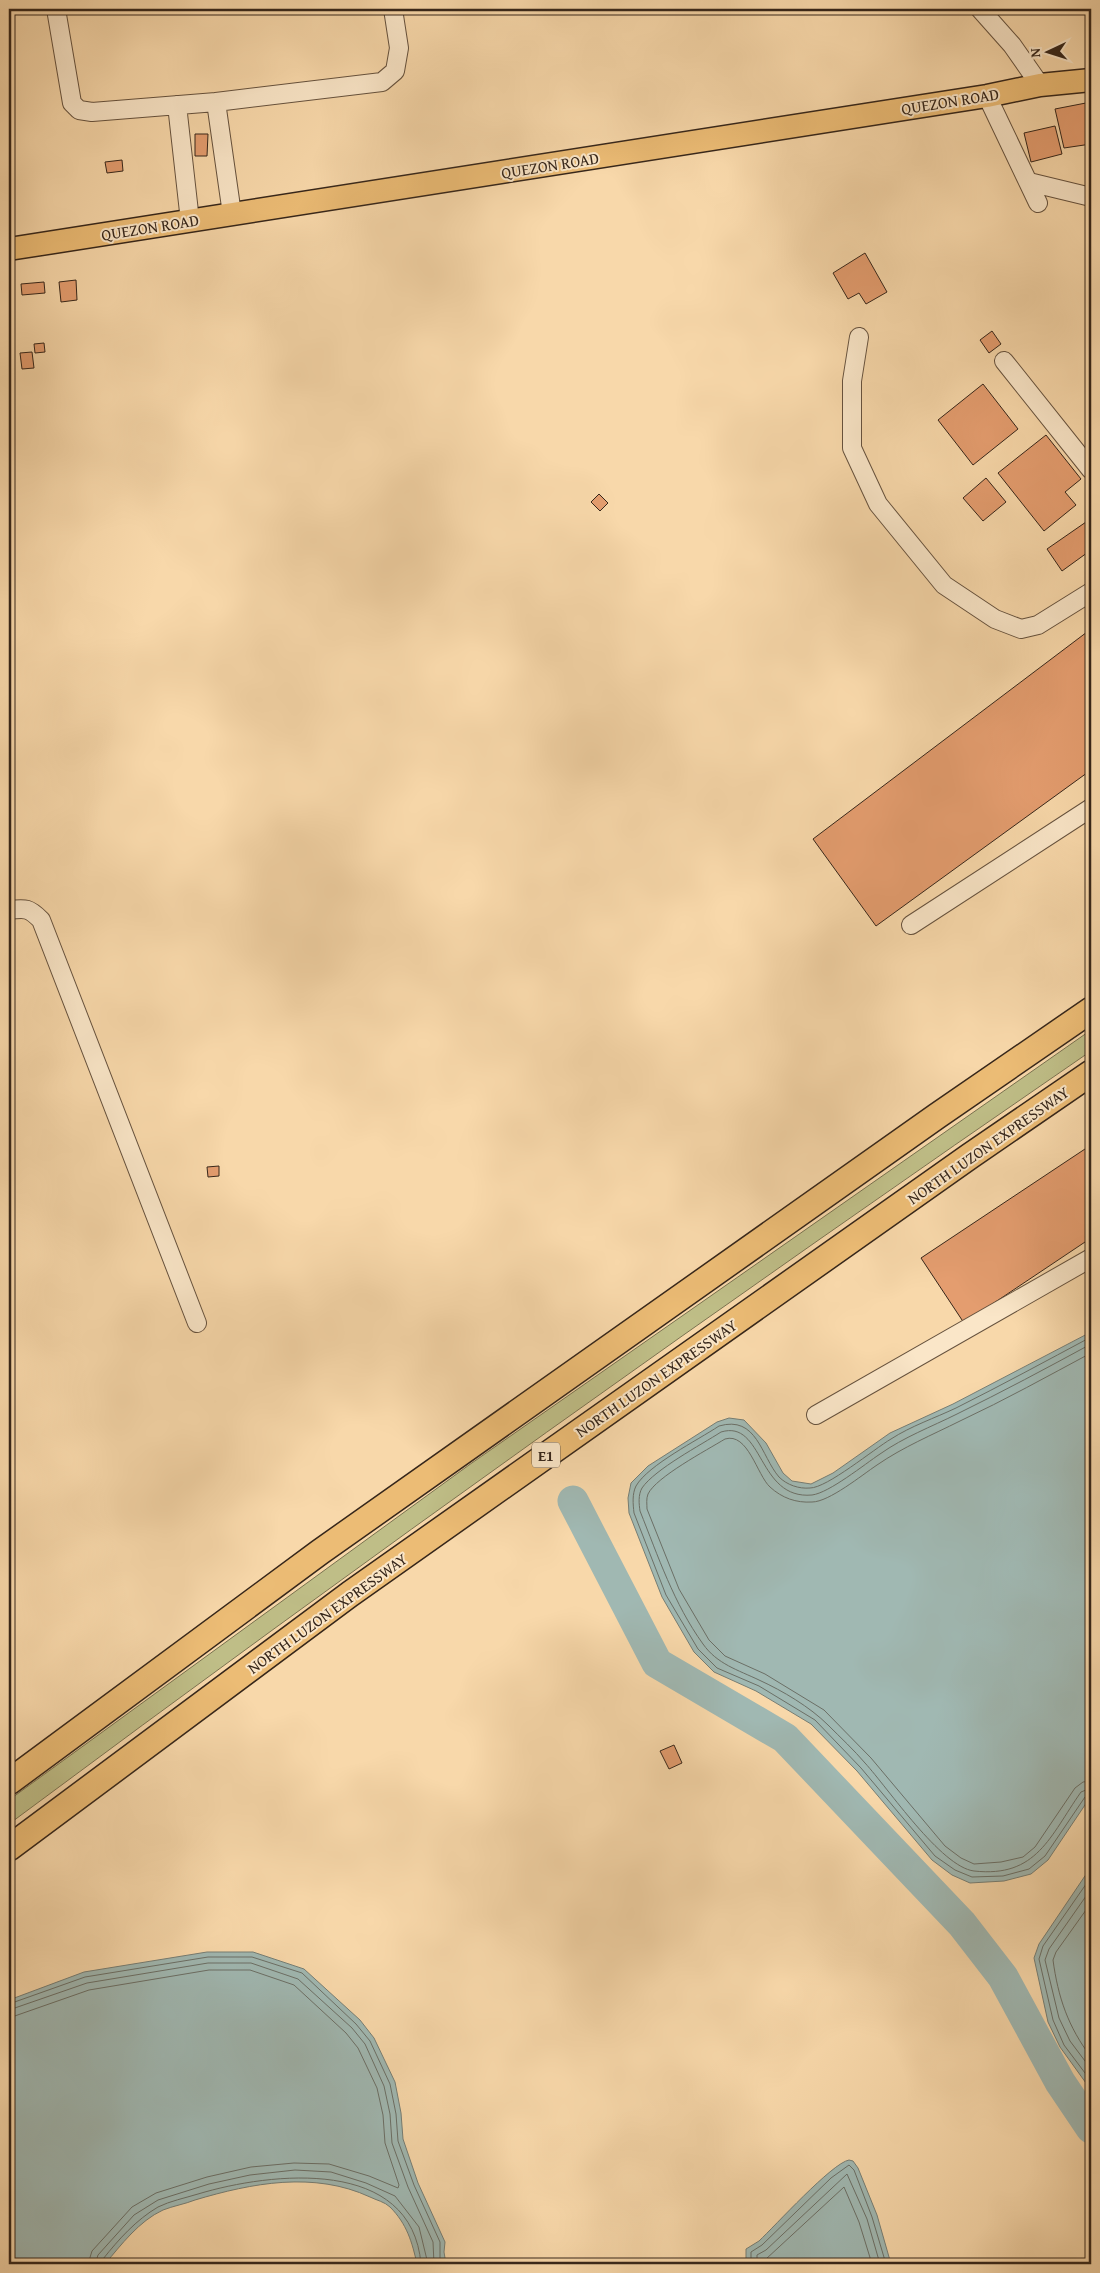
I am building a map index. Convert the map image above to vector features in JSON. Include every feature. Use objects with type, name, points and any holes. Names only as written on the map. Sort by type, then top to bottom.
[{"type":"highway","points":[[9,1782],[320,1552],[913,1133],[1091,1010]]},
{"type":"highway","name":"NORTH LUZON EXPRESSWAY","points":[[9,1848],[350,1594],[970,1156],[1091,1073]]},
{"type":"main road","name":"QUEZON ROAD","points":[[9,249],[987,96],[1040,85],[1091,80]]},
{"type":"lane","points":[[56,9],[72,103],[79,110],[92,112],[216,102],[382,82],[395,71],[399,48],[393,9]]},
{"type":"lane","points":[[980,9],[1012,45],[1040,85]]},
{"type":"lane","points":[[987,96],[1038,204]]},
{"type":"lane","points":[[216,102],[232,214]]},
{"type":"lane","points":[[177,105],[190,221]]},
{"type":"lane","points":[[1029,182],[1091,197]]},
{"type":"lane","points":[[859,337],[852,381],[852,448],[878,504],[944,585],[995,619],[1021,629],[1038,625],[1091,592]]},
{"type":"lane","points":[[1004,361],[1091,470]]},
{"type":"lane","points":[[911,925],[1091,808]]},
{"type":"lane","points":[[9,910],[22,908],[31,910],[41,920],[197,1323]]},
{"type":"lane","points":[[816,1415],[1091,1258]]},
{"type":"shaded area","points":[[1091,1030],[1091,1051],[818,1240],[547,1432],[9,1824],[9,1800],[469,1465]]},
{"type":"water","points":[[1091,1332],[1091,1796],[1048,1860],[1031,1874],[1004,1881],[970,1883],[952,1875],[932,1860],[857,1771],[811,1724],[756,1691],[714,1672],[694,1652],[662,1597],[629,1513],[628,1498],[631,1483],[648,1466],[717,1422],[729,1418],[744,1420],[766,1443],[783,1473],[792,1481],[811,1484],[833,1473],[890,1433],[953,1404]]},
{"type":"water","points":[[1091,1867],[1091,2090],[1060,2047],[1048,2022],[1034,1958],[1039,1944]]},
{"type":"water","points":[[207,1952],[253,1952],[304,1969],[360,2020],[374,2038],[395,2082],[401,2113],[403,2139],[418,2183],[445,2242],[446,2264],[417,2264],[405,2227],[396,2213],[386,2204],[349,2189],[327,2184],[283,2182],[217,2194],[163,2210],[138,2227],[105,2264],[9,2264],[9,2000],[84,1972]]},
{"type":"water","points":[[849,2160],[853,2161],[858,2168],[877,2215],[891,2264],[746,2264],[746,2249],[759,2241],[830,2172]]},
{"type":"building","points":[[1091,102],[1091,144],[1064,148],[1055,109]]},
{"type":"building","points":[[1055,126],[1062,154],[1031,162],[1024,133]]},
{"type":"building","points":[[195,134],[208,134],[207,156],[195,156]]},
{"type":"building","points":[[122,160],[123,171],[107,173],[105,162]]},
{"type":"building","points":[[865,253],[887,292],[866,304],[859,293],[848,299],[833,273]]},
{"type":"building","points":[[76,280],[77,300],[61,302],[59,282]]},
{"type":"building","points":[[44,282],[45,293],[22,295],[21,284]]},
{"type":"building","points":[[992,331],[1001,344],[989,353],[980,340]]},
{"type":"building","points":[[44,343],[45,352],[35,353],[34,344]]},
{"type":"building","points":[[32,352],[34,368],[22,369],[20,353]]},
{"type":"building","points":[[983,384],[1018,429],[973,465],[938,420]]},
{"type":"building","points":[[1046,435],[1081,479],[1065,492],[1076,505],[1044,531],[998,473]]},
{"type":"building","points":[[986,478],[1006,502],[983,521],[963,498]]},
{"type":"building","points":[[599,494],[608,503],[600,511],[591,502]]},
{"type":"building","points":[[1086,522],[1091,530],[1091,550],[1062,571],[1047,549]]},
{"type":"building","points":[[1091,629],[1091,770],[876,926],[813,839]]},
{"type":"building","points":[[1091,1145],[1091,1238],[964,1323],[921,1258]]},
{"type":"building","points":[[219,1166],[219,1176],[208,1177],[207,1167]]},
{"type":"building","points":[[674,1745],[682,1763],[669,1769],[660,1751]]},
{"type":"waterway","points":[[573,1501],[657,1663],[785,1738],[962,1924],[1003,1977],[1060,2082],[1091,2128]]}]
